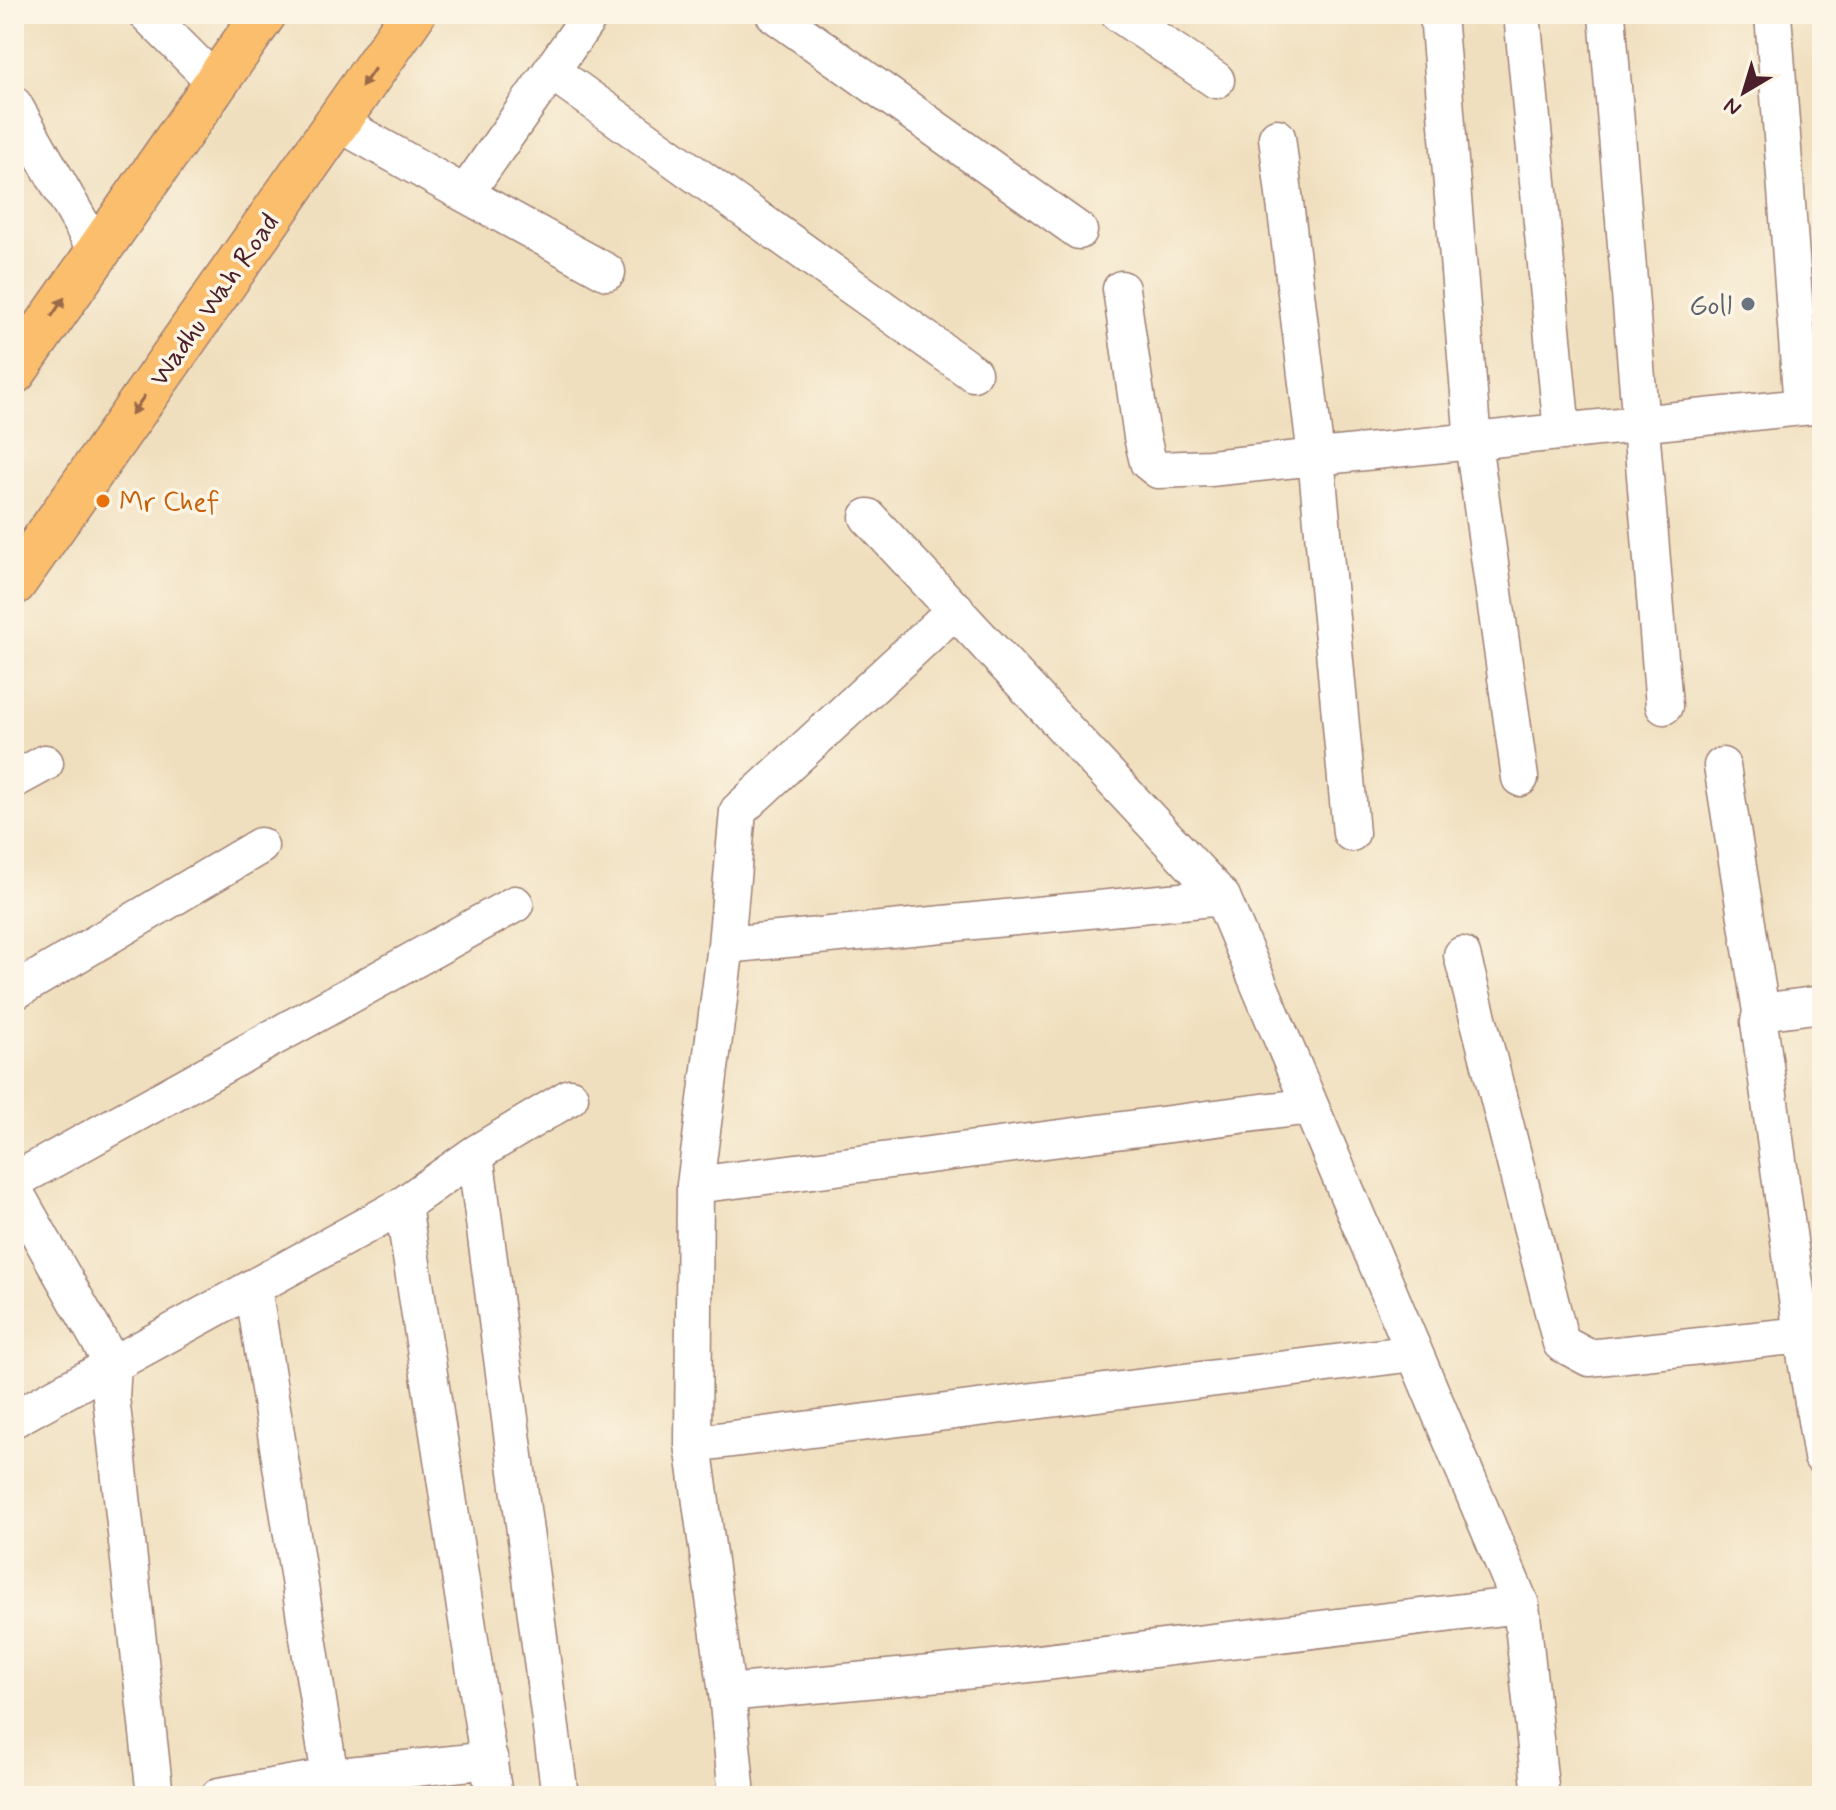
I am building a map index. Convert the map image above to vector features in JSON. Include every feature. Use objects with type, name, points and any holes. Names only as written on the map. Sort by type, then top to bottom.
[{"type":"main road","points":[[14,372],[96,250],[264,14]]},
{"type":"main road","name":"Wadhu Wah Road","points":[[14,583],[413,14]]},
{"type":"street","points":[[147,14],[215,82]]},
{"type":"street","points":[[465,194],[591,14]]},
{"type":"street","points":[[774,14],[1079,231]]},
{"type":"street","points":[[1119,14],[1216,80]]},
{"type":"street","points":[[1438,14],[1473,442],[1520,778]]},
{"type":"street","points":[[1522,14],[1562,432]]},
{"type":"street","points":[[1607,14],[1664,706]]},
{"type":"street","points":[[1121,289],[1142,437],[1148,462],[1158,470],[1473,442],[1812,406],[1773,14]]},
{"type":"street","points":[[551,71],[973,373]]},
{"type":"street","points":[[14,105],[96,250]]},
{"type":"street","points":[[337,122],[607,272]]},
{"type":"street","points":[[1277,137],[1316,457],[1351,833]]},
{"type":"street","points":[[868,517],[1222,897],[1521,1605],[1541,1796]]},
{"type":"street","points":[[737,1796],[727,1693],[693,1444],[695,1185],[726,945],[738,811],[956,609]]},
{"type":"street","points":[[14,780],[45,763]]},
{"type":"street","points":[[1722,766],[1761,1012],[1759,1022],[1822,1457]]},
{"type":"street","points":[[14,992],[260,846]]},
{"type":"street","points":[[726,945],[1222,897]]},
{"type":"street","points":[[14,1181],[515,904]]},
{"type":"street","points":[[1462,955],[1561,1343],[1589,1358],[1802,1335]]},
{"type":"street","points":[[1761,1012],[1822,1004]]},
{"type":"street","points":[[14,1419],[403,1205],[475,1154],[570,1097]]},
{"type":"street","points":[[695,1185],[1310,1106]]},
{"type":"street","points":[[475,1154],[560,1796]]},
{"type":"street","points":[[14,1190],[113,1365],[111,1397],[155,1796]]},
{"type":"street","points":[[403,1205],[494,1796]]},
{"type":"street","points":[[253,1287],[330,1777]]},
{"type":"street","points":[[693,1444],[1414,1353]]},
{"type":"street","points":[[727,1693],[1005,1667],[1521,1605]]},
{"type":"street","points":[[219,1796],[330,1777],[490,1760]]},
{"type":"place","name":"Goll","points":[[1748,304]]},
{"type":"place","name":"Mr Chef","points":[[103,501]]}]
